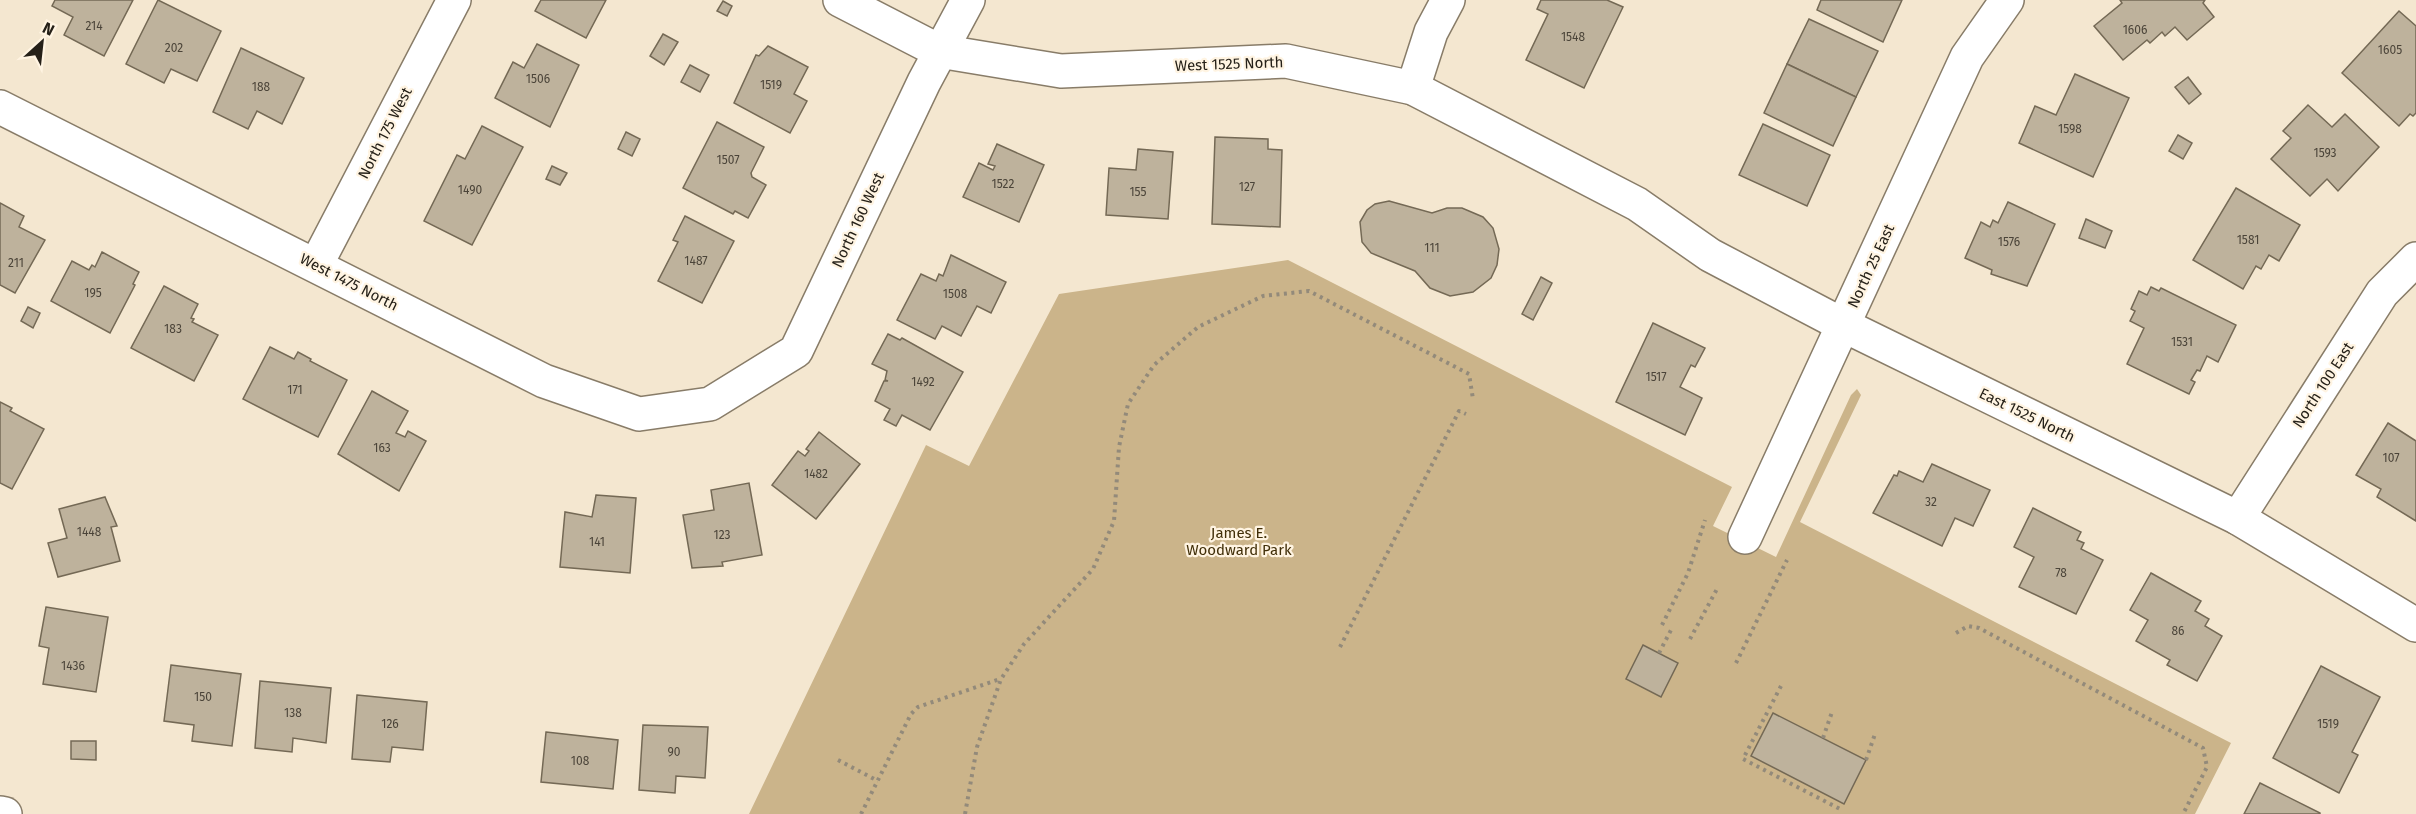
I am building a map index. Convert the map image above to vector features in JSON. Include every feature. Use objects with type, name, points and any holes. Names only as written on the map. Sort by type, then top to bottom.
[{"type":"street","name":"North 175 West","points":[[316,265],[454,0]]},
{"type":"street","name":"West 1525 North","points":[[840,0],[939,51],[1061,71],[1286,61],[1413,88],[1637,204]]},
{"type":"street","name":"North 160 West","points":[[710,404],[796,351],[939,51],[968,0]]},
{"type":"street","points":[[1413,88],[1431,32],[1448,0]]},
{"type":"street","name":"North 25 East","points":[[1745,537],[1967,57],[2007,0]]},
{"type":"street","name":"West 1475 North","points":[[0,107],[544,381],[639,414],[710,404]]},
{"type":"street","name":"East 1525 North","points":[[1637,204],[1710,255],[1844,325],[2238,518],[2416,626]]},
{"type":"street","name":"North 100 East","points":[[2238,518],[2382,293],[2416,259]]},
{"type":"street","points":[[0,813],[5,814]]},
{"type":"path","points":[[964,814],[978,747],[1000,679],[1024,644],[1093,569],[1114,521],[1119,447],[1128,404],[1154,365],[1198,327],[1263,296],[1309,291],[1469,374],[1473,399]]},
{"type":"path","points":[[1340,647],[1459,411],[1466,414]]},
{"type":"path","points":[[1662,625],[1688,573],[1705,520]]},
{"type":"path","points":[[1736,663],[1787,560]]},
{"type":"path","points":[[1690,639],[1717,589]]},
{"type":"path","points":[[1956,633],[1968,626],[1979,628],[2203,748],[2207,767],[2183,814]]},
{"type":"path","points":[[1659,653],[1671,630]]},
{"type":"path","points":[[861,814],[911,714],[918,707],[1000,679]]},
{"type":"path","points":[[1781,686],[1743,759],[1840,809]]},
{"type":"path","points":[[1823,738],[1832,712]]},
{"type":"path","points":[[1866,760],[1875,734]]},
{"type":"path","points":[[838,760],[878,781]]},
{"type":"green space","name":"James E. Woodward Park","points":[[1288,260],[1732,487],[1713,526],[1776,557],[1851,395],[1857,389],[1861,395],[1800,522],[2231,743],[2195,814],[749,814],[926,445],[969,466],[1059,294]]},
{"type":"building","points":[[55,0],[133,0],[104,56],[64,35],[73,17],[52,6]]},
{"type":"building","points":[[158,0],[221,31],[197,81],[171,69],[164,83],[126,64]]},
{"type":"building","points":[[541,0],[606,0],[586,38],[535,11]]},
{"type":"building","points":[[1541,0],[1607,0],[1623,7],[1584,88],[1526,60],[1548,14],[1537,9]]},
{"type":"building","points":[[1821,0],[1902,0],[1883,42],[1817,10]]},
{"type":"building","points":[[2120,0],[2205,0],[2203,3],[2214,17],[2187,40],[2175,27],[2165,36],[2162,32],[2150,43],[2147,40],[2123,60],[2094,26],[2122,3]]},
{"type":"building","points":[[723,1],[732,6],[727,16],[717,11]]},
{"type":"building","points":[[2399,11],[2416,26],[2416,113],[2413,116],[2410,114],[2399,126],[2342,73]]},
{"type":"building","points":[[1809,19],[1878,51],[1856,97],[1787,64]]},
{"type":"building","points":[[663,34],[678,42],[664,65],[650,56]]},
{"type":"building","points":[[537,44],[579,65],[550,127],[495,98],[513,62],[524,68]]},
{"type":"building","points":[[768,46],[808,67],[794,94],[807,101],[790,133],[734,103],[756,55],[759,56]]},
{"type":"building","points":[[241,48],[304,78],[282,124],[257,111],[248,129],[213,112]]},
{"type":"building","points":[[1787,64],[1856,97],[1833,146],[1764,113]]},
{"type":"building","points":[[690,65],[709,75],[700,92],[681,82]]},
{"type":"building","points":[[2075,74],[2129,98],[2093,177],[2019,143],[2035,106],[2056,115]]},
{"type":"building","points":[[2188,77],[2201,94],[2189,104],[2175,87]]},
{"type":"building","points":[[2308,105],[2332,127],[2345,114],[2379,147],[2338,191],[2327,179],[2310,196],[2271,159],[2291,138],[2283,131]]},
{"type":"building","points":[[717,122],[764,147],[751,173],[752,177],[766,185],[748,218],[735,211],[733,214],[683,188]]},
{"type":"building","points":[[1763,124],[1830,155],[1807,206],[1739,175]]},
{"type":"building","points":[[482,126],[523,147],[472,245],[424,221],[457,155],[465,159]]},
{"type":"building","points":[[626,132],[640,139],[632,156],[618,149]]},
{"type":"building","points":[[2178,135],[2192,143],[2183,159],[2169,151]]},
{"type":"building","points":[[1215,137],[1268,139],[1268,149],[1282,150],[1280,227],[1212,224]]},
{"type":"building","points":[[997,144],[1044,165],[1019,222],[963,197],[979,163],[993,170],[995,166],[988,164]]},
{"type":"building","points":[[1138,149],[1173,152],[1168,219],[1106,215],[1109,168],[1136,170]]},
{"type":"building","points":[[552,166],[567,173],[560,185],[546,179]]},
{"type":"building","points":[[2236,188],[2300,225],[2279,261],[2269,255],[2261,269],[2256,266],[2243,289],[2193,260]]},
{"type":"building","points":[[1389,201],[1432,213],[1447,208],[1462,208],[1483,217],[1493,228],[1499,249],[1497,265],[1491,278],[1473,292],[1450,296],[1430,288],[1415,271],[1371,253],[1362,242],[1360,222],[1367,210],[1375,204]]},
{"type":"building","points":[[2008,202],[2055,224],[2027,286],[1991,274],[1992,270],[1965,258],[1981,222],[1990,227],[1993,220],[1998,223]]},
{"type":"building","points":[[0,203],[24,216],[19,227],[45,240],[15,293],[0,285]]},
{"type":"building","points":[[685,216],[734,241],[702,303],[658,281],[678,242],[673,240]]},
{"type":"building","points":[[2086,219],[2112,231],[2105,248],[2079,238]]},
{"type":"building","points":[[102,252],[139,272],[133,284],[135,285],[110,333],[51,301],[72,261],[89,270],[92,265],[95,267]]},
{"type":"building","points":[[951,255],[1006,282],[991,313],[977,306],[961,336],[942,326],[935,339],[897,320],[921,274],[936,281],[939,274],[943,276]]},
{"type":"building","points":[[1541,277],[1552,283],[1533,320],[1522,314]]},
{"type":"building","points":[[164,286],[198,304],[191,318],[194,319],[192,322],[218,335],[194,381],[131,348]]},
{"type":"building","points":[[2151,287],[2159,291],[2161,288],[2236,325],[2218,362],[2207,356],[2200,371],[2197,370],[2191,380],[2195,382],[2189,394],[2127,364],[2144,328],[2130,321],[2135,311],[2131,309],[2139,291],[2147,295]]},
{"type":"building","points":[[28,307],[40,313],[33,328],[21,321]]},
{"type":"building","points":[[1653,323],[1705,348],[1695,367],[1691,365],[1680,387],[1702,398],[1685,435],[1616,402]]},
{"type":"building","points":[[888,334],[900,340],[902,338],[963,372],[930,430],[902,415],[896,426],[884,420],[890,409],[875,401],[884,381],[888,381],[885,380],[887,371],[872,364]]},
{"type":"building","points":[[270,347],[294,359],[298,352],[311,359],[310,361],[347,380],[318,437],[243,399]]},
{"type":"building","points":[[372,391],[408,411],[396,433],[405,437],[408,431],[426,441],[399,491],[338,454]]},
{"type":"building","points":[[0,402],[12,408],[10,411],[44,429],[12,489],[0,483]]},
{"type":"building","points":[[2388,423],[2416,441],[2416,521],[2377,497],[2381,489],[2356,475]]},
{"type":"building","points":[[819,432],[860,464],[816,519],[772,485],[798,451],[805,456],[809,451],[806,449]]},
{"type":"building","points":[[1932,464],[1990,490],[1973,526],[1955,518],[1942,546],[1873,513],[1894,475],[1897,476],[1899,471],[1923,482]]},
{"type":"building","points":[[749,483],[762,555],[722,562],[723,566],[692,568],[683,515],[714,510],[711,490]]},
{"type":"building","points":[[596,495],[636,498],[630,573],[560,567],[565,512],[592,517]]},
{"type":"building","points":[[105,497],[117,526],[111,527],[120,561],[58,577],[48,543],[67,538],[59,509]]},
{"type":"building","points":[[2033,508],[2081,532],[2077,540],[2084,543],[2081,549],[2103,560],[2076,614],[2019,587],[2034,557],[2014,547]]},
{"type":"building","points":[[2151,573],[2201,601],[2195,611],[2209,619],[2205,626],[2222,636],[2197,681],[2167,665],[2170,660],[2136,641],[2148,620],[2130,610]]},
{"type":"building","points":[[46,607],[108,617],[96,692],[43,684],[49,648],[39,646]]},
{"type":"building","points":[[1643,645],[1678,663],[1661,697],[1626,679]]},
{"type":"building","points":[[171,665],[241,674],[232,746],[192,741],[194,725],[164,721]]},
{"type":"building","points":[[2321,666],[2380,697],[2352,752],[2358,755],[2339,793],[2273,758]]},
{"type":"building","points":[[260,681],[331,688],[326,743],[293,738],[292,752],[255,748]]},
{"type":"building","points":[[357,695],[427,702],[423,750],[392,747],[390,762],[352,759]]},
{"type":"building","points":[[1773,713],[1866,760],[1844,804],[1751,756]]},
{"type":"building","points":[[643,725],[708,727],[705,778],[676,776],[675,793],[639,790]]},
{"type":"building","points":[[546,732],[618,740],[613,789],[541,782]]},
{"type":"building","points":[[71,741],[96,741],[96,760],[71,759]]},
{"type":"building","points":[[2260,783],[2320,813],[2320,814],[2244,814]]}]
